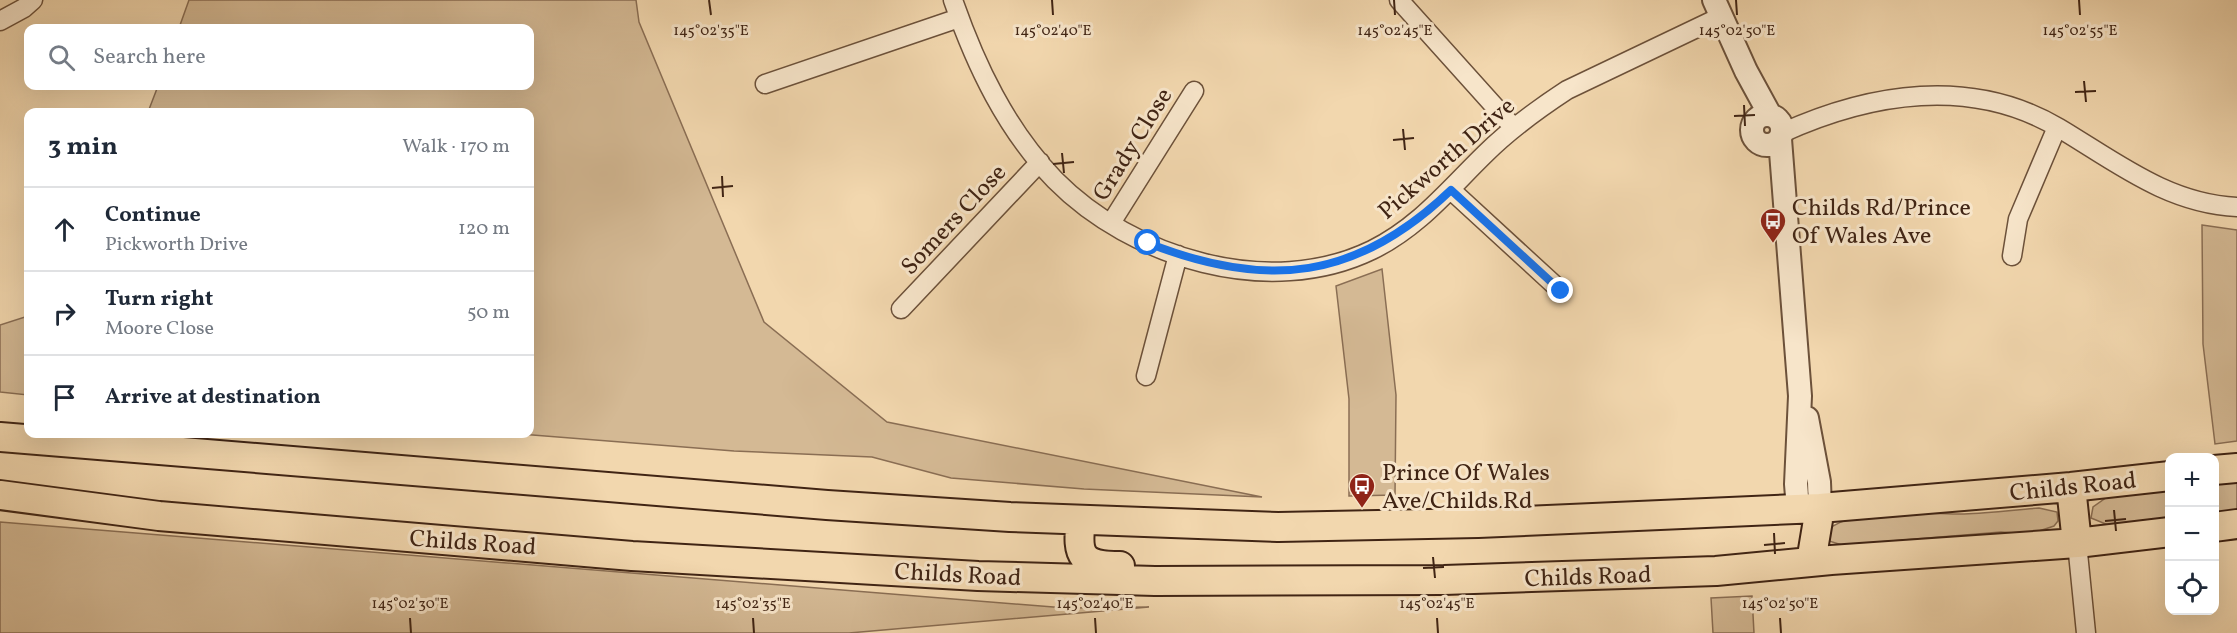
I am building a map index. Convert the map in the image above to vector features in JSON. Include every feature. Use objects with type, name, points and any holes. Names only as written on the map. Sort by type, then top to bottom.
[{"type":"main road","name":"Childs Road","points":[[0,437],[826,505],[1081,520],[1278,527],[1478,523],[1809,508],[2071,487],[2165,476]]},
{"type":"main road","points":[[2219,470],[2237,468]]},
{"type":"main road","points":[[2071,487],[2077,543]]},
{"type":"main road","name":"Childs Road","points":[[0,495],[147,514],[294,529],[644,557],[978,576],[1155,581],[1594,577],[1716,571],[2077,543],[2165,532]]},
{"type":"main road","points":[[1809,508],[1811,562]]},
{"type":"main road","points":[[1081,520],[1079,550],[1084,559],[1094,564],[1305,572],[1359,580]]},
{"type":"main road","points":[[2219,526],[2237,524]]},
{"type":"street","points":[[0,21],[13,15],[33,0]]},
{"type":"street","name":"Pickworth Drive","points":[[953,0],[995,99],[1040,162],[1071,194],[1111,223],[1148,243],[1178,255],[1218,265],[1263,271],[1302,269],[1347,260],[1407,229],[1451,190],[1514,128],[1567,90],[1718,8]]},
{"type":"street","points":[[1400,0],[1514,128]]},
{"type":"street","points":[[1718,8],[1784,162],[1782,195],[1796,311],[1800,396],[1814,450],[1809,508]]},
{"type":"street","points":[[765,84],[959,18]]},
{"type":"street","name":"Grady Close","points":[[1111,223],[1194,91]]},
{"type":"street","points":[[1771,129],[1859,104],[1892,98],[1952,97],[2013,109],[2057,127],[2114,164],[2164,190],[2189,199],[2237,207]]},
{"type":"street","points":[[2012,256],[2018,219],[2057,127]]},
{"type":"street","name":"Somers Close","points":[[901,309],[1040,162]]},
{"type":"street","points":[[1451,190],[1561,291]]},
{"type":"street","points":[[1146,376],[1178,255]]},
{"type":"street","points":[[2077,543],[2086,633]]},
{"type":"shaded area","points":[[189,0],[636,0],[639,22],[764,322],[887,422],[1262,497],[1084,489],[951,478],[872,457],[734,451],[534,435],[534,108],[150,108],[156,90],[534,90],[534,24],[180,24]]},
{"type":"shaded area","points":[[2202,225],[2237,230],[2237,441],[2215,444],[2203,344]]},
{"type":"shaded area","points":[[1382,269],[1396,395],[1395,495],[1349,496],[1349,399],[1336,286]]},
{"type":"shaded area","points":[[24,317],[24,395],[0,392],[0,325]]},
{"type":"shaded area","points":[[2237,478],[2237,515],[2219,517],[2219,480]]},
{"type":"shaded area","points":[[2165,487],[2165,523],[2113,527],[2091,518],[2093,507],[2110,495]]},
{"type":"shaded area","points":[[2039,508],[2057,512],[2058,521],[2054,526],[2030,534],[2001,532],[1842,545],[1829,541],[1831,527],[1846,520],[1878,513],[1964,514]]},
{"type":"shaded area","points":[[0,522],[1066,608],[1149,607],[849,633],[0,633]]},
{"type":"shaded area","points":[[1752,596],[1754,633],[1713,633],[1711,598]]},
{"type":"place","name":"Childs Rd/Prince Of Wales Ave","points":[[1773,244]]},
{"type":"place","name":"Prince Of Wales Ave/Childs Rd","points":[[1362,509]]},
{"type":"route","points":[[1148,243],[1178,255],[1239,269],[1283,271],[1311,267],[1347,260],[1387,242],[1425,216],[1451,190],[1561,291]]}]
